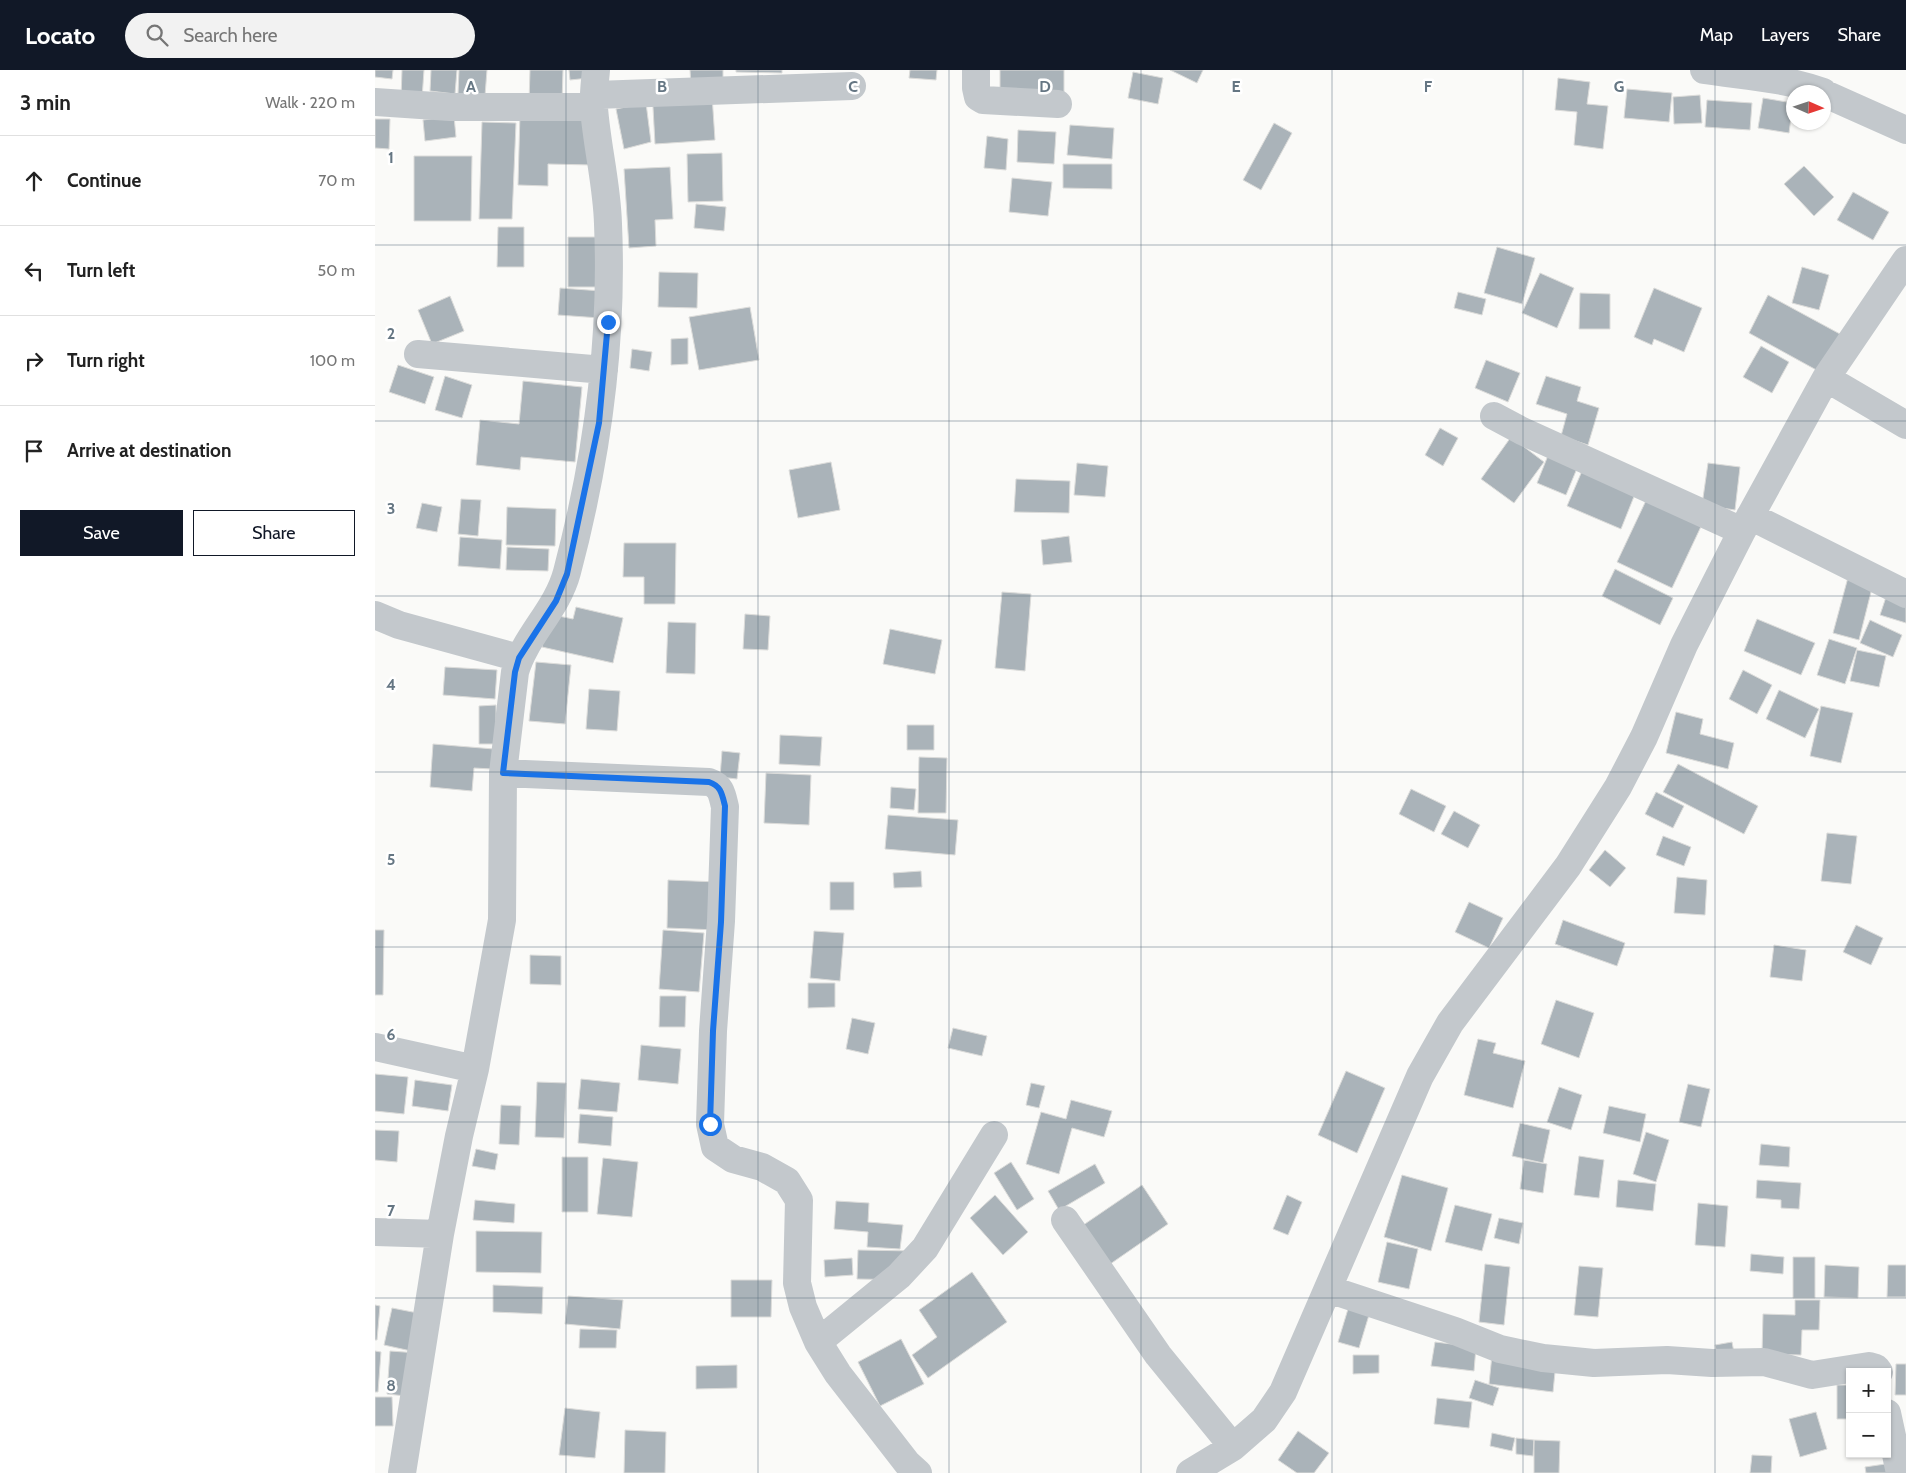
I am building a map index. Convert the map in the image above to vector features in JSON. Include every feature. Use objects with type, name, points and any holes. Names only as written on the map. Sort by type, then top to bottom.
[{"type":"street","points":[[976,70],[978,97],[983,100],[1058,104]]},
{"type":"street","points":[[1703,70],[1799,85]]},
{"type":"street","points":[[375,102],[450,108],[595,91],[852,86]]},
{"type":"street","points":[[402,1473],[440,1234],[459,1136],[475,1069],[502,920],[503,773],[515,672],[519,658],[556,601],[567,574],[599,423],[608,322],[609,223],[595,91]]},
{"type":"street","points":[[1831,97],[1906,130]]},
{"type":"street","points":[[1189,1473],[1233,1447],[1263,1420],[1283,1392],[1420,1076],[1450,1023],[1568,866],[1619,787],[1644,737],[1684,645],[1746,523],[1827,378],[1906,260]]},
{"type":"street","points":[[417,354],[604,370]]},
{"type":"street","points":[[1827,378],[1906,425]]},
{"type":"street","points":[[1494,416],[1522,431],[1746,523],[1906,594]]},
{"type":"street","points":[[375,615],[399,625],[519,658]]},
{"type":"street","points":[[503,773],[709,782],[716,784],[720,788],[725,806],[710,1124],[715,1147],[733,1159],[761,1167],[787,1181],[799,1200],[797,1284],[803,1307],[818,1342],[844,1382],[907,1463],[918,1473]]},
{"type":"street","points":[[375,1047],[475,1069]]},
{"type":"street","points":[[818,1342],[899,1276],[925,1248],[994,1135]]},
{"type":"street","points":[[1065,1220],[1158,1355],[1233,1447]]},
{"type":"street","points":[[375,1232],[440,1234]]},
{"type":"street","points":[[1328,1289],[1455,1331],[1500,1349],[1543,1358],[1594,1363],[1667,1360],[1713,1363],[1764,1362],[1812,1375],[1846,1370]]},
{"type":"street","points":[[1856,1368],[1869,1366],[1876,1368]]},
{"type":"street","points":[[1891,1431],[1900,1473]]},
{"type":"building","points":[[375,70],[393,70],[392,79],[375,77]]},
{"type":"building","points":[[402,70],[424,70],[422,99],[401,98]]},
{"type":"building","points":[[431,70],[457,70],[455,94],[430,91]]},
{"type":"building","points":[[459,70],[487,70],[485,96],[458,94]]},
{"type":"building","points":[[530,70],[563,70],[562,103],[529,102]]},
{"type":"building","points":[[569,70],[588,70],[589,78],[570,80]]},
{"type":"building","points":[[690,70],[723,70],[723,79],[711,80],[715,140],[655,144],[652,89],[691,86]]},
{"type":"building","points":[[736,70],[782,70],[782,73],[736,72]]},
{"type":"building","points":[[910,70],[937,70],[936,80],[909,78]]},
{"type":"building","points":[[1000,70],[1064,70],[1064,96],[1000,95]]},
{"type":"building","points":[[1170,70],[1203,70],[1197,83]]},
{"type":"building","points":[[1133,72],[1163,78],[1158,104],[1128,98]]},
{"type":"building","points":[[1558,78],[1590,82],[1587,104],[1608,106],[1603,149],[1574,145],[1577,112],[1555,110]]},
{"type":"building","points":[[1627,89],[1672,93],[1669,122],[1624,118]]},
{"type":"building","points":[[1700,95],[1702,123],[1674,124],[1673,97]]},
{"type":"building","points":[[1763,98],[1786,102],[1786,130],[1789,130],[1789,133],[1758,128]]},
{"type":"building","points":[[1707,100],[1752,103],[1750,130],[1705,127]]},
{"type":"building","points":[[646,103],[651,142],[624,149],[616,109]]},
{"type":"building","points":[[520,113],[594,115],[592,165],[548,164],[548,186],[518,185]]},
{"type":"building","points":[[454,116],[456,137],[425,141],[423,120]]},
{"type":"building","points":[[375,119],[390,119],[389,149],[375,148]]},
{"type":"building","points":[[482,122],[516,123],[512,219],[479,219]]},
{"type":"building","points":[[1274,123],[1292,133],[1261,190],[1243,180]]},
{"type":"building","points":[[1070,125],[1114,128],[1112,159],[1067,155]]},
{"type":"building","points":[[1018,130],[1056,132],[1054,164],[1017,162]]},
{"type":"building","points":[[987,136],[1008,139],[1006,170],[984,168]]},
{"type":"building","points":[[722,153],[723,201],[688,202],[687,154]]},
{"type":"building","points":[[414,156],[472,156],[471,221],[414,221]]},
{"type":"building","points":[[1063,164],[1112,164],[1112,189],[1063,188]]},
{"type":"building","points":[[1804,166],[1834,197],[1814,216],[1784,184]]},
{"type":"building","points":[[670,167],[673,219],[655,220],[656,246],[629,248],[624,169]]},
{"type":"building","points":[[1012,178],[1052,182],[1048,216],[1009,212]]},
{"type":"building","points":[[1853,192],[1889,212],[1873,240],[1837,220]]},
{"type":"building","points":[[696,204],[726,207],[724,231],[694,228]]},
{"type":"building","points":[[498,227],[524,227],[524,267],[497,267]]},
{"type":"building","points":[[568,237],[599,237],[599,287],[568,287]]},
{"type":"building","points":[[1497,247],[1535,258],[1522,304],[1484,293]]},
{"type":"building","points":[[1802,267],[1829,275],[1819,310],[1792,303]]},
{"type":"building","points":[[659,272],[698,273],[697,308],[658,307]]},
{"type":"building","points":[[1540,273],[1574,288],[1557,328],[1522,313]]},
{"type":"building","points":[[560,288],[602,291],[600,318],[558,315]]},
{"type":"building","points":[[1654,288],[1702,308],[1684,352],[1654,339],[1652,345],[1634,337]]},
{"type":"building","points":[[1458,292],[1486,299],[1482,315],[1454,308]]},
{"type":"building","points":[[1580,293],[1610,294],[1610,329],[1579,329]]},
{"type":"building","points":[[1768,295],[1840,334],[1820,372],[1749,333]]},
{"type":"building","points":[[450,296],[464,331],[432,344],[418,310]]},
{"type":"building","points":[[750,307],[759,360],[699,370],[689,317]]},
{"type":"building","points":[[688,338],[688,364],[671,365],[671,339]]},
{"type":"building","points":[[1761,346],[1789,362],[1772,393],[1743,377]]},
{"type":"building","points":[[632,349],[652,352],[649,371],[630,368]]},
{"type":"building","points":[[1486,360],[1520,373],[1508,402],[1475,388]]},
{"type":"building","points":[[398,365],[434,377],[425,404],[389,392]]},
{"type":"building","points":[[445,376],[472,385],[462,418],[435,410]]},
{"type":"building","points":[[1546,376],[1581,387],[1577,401],[1599,408],[1588,445],[1561,436],[1567,414],[1536,404]]},
{"type":"building","points":[[523,381],[582,387],[575,462],[521,457],[520,470],[476,465],[480,420],[519,424]]},
{"type":"building","points":[[1440,428],[1458,438],[1443,466],[1425,455]]},
{"type":"building","points":[[1511,437],[1544,462],[1514,503],[1481,479]]},
{"type":"building","points":[[1549,453],[1578,466],[1566,495],[1537,483]]},
{"type":"building","points":[[831,462],[840,510],[798,518],[789,470]]},
{"type":"building","points":[[1077,463],[1108,466],[1105,497],[1074,495]]},
{"type":"building","points":[[1708,463],[1740,467],[1735,510],[1702,505]]},
{"type":"building","points":[[1582,471],[1635,494],[1621,529],[1567,506]]},
{"type":"building","points":[[1016,479],[1070,481],[1069,513],[1014,512]]},
{"type":"building","points":[[1650,492],[1705,518],[1672,588],[1617,562]]},
{"type":"building","points":[[461,499],[481,500],[478,536],[458,534]]},
{"type":"building","points":[[422,503],[442,507],[437,532],[416,528]]},
{"type":"building","points":[[507,507],[556,509],[555,546],[506,545]]},
{"type":"building","points":[[1069,536],[1072,562],[1043,565],[1041,540]]},
{"type":"building","points":[[460,537],[502,540],[500,569],[458,566]]},
{"type":"building","points":[[624,543],[676,543],[675,604],[644,604],[644,577],[623,577]]},
{"type":"building","points":[[507,547],[549,549],[548,571],[506,570]]},
{"type":"building","points":[[1615,569],[1673,598],[1660,625],[1602,596]]},
{"type":"building","points":[[1850,570],[1875,576],[1859,640],[1833,633]]},
{"type":"building","points":[[1889,588],[1906,593],[1906,623],[1880,615]]},
{"type":"building","points":[[1002,592],[1031,594],[1025,671],[995,668]]},
{"type":"building","points":[[576,607],[623,618],[613,663],[542,647],[549,614],[573,619]]},
{"type":"building","points":[[745,614],[770,616],[768,650],[743,649]]},
{"type":"building","points":[[1757,619],[1815,643],[1801,675],[1744,651]]},
{"type":"building","points":[[1870,620],[1902,635],[1893,657],[1860,643]]},
{"type":"building","points":[[668,622],[696,623],[695,674],[666,673]]},
{"type":"building","points":[[890,629],[942,640],[935,674],[883,664]]},
{"type":"building","points":[[1829,639],[1857,648],[1845,684],[1817,675]]},
{"type":"building","points":[[1857,650],[1886,656],[1879,687],[1850,681]]},
{"type":"building","points":[[536,662],[571,665],[565,724],[529,721]]},
{"type":"building","points":[[445,667],[497,670],[495,699],[443,695]]},
{"type":"building","points":[[1743,670],[1772,685],[1757,714],[1729,699]]},
{"type":"building","points":[[589,689],[620,691],[617,731],[586,729]]},
{"type":"building","points":[[1779,690],[1819,709],[1805,738],[1766,719]]},
{"type":"building","points":[[496,705],[496,744],[479,744],[479,706]]},
{"type":"building","points":[[1821,706],[1853,713],[1841,763],[1810,756]]},
{"type":"building","points":[[1676,712],[1703,719],[1700,734],[1734,743],[1728,769],[1666,753]]},
{"type":"building","points":[[907,725],[934,725],[934,750],[907,750]]},
{"type":"building","points":[[780,735],[822,737],[820,766],[779,764]]},
{"type":"building","points":[[433,744],[494,749],[492,769],[474,768],[472,791],[430,787]]},
{"type":"building","points":[[722,751],[740,753],[737,779],[720,777]]},
{"type":"building","points":[[919,757],[947,758],[946,813],[918,813]]},
{"type":"building","points":[[1678,764],[1758,806],[1744,834],[1663,792]]},
{"type":"building","points":[[766,773],[811,775],[809,825],[764,823]]},
{"type":"building","points":[[891,787],[916,789],[914,810],[890,808]]},
{"type":"building","points":[[1411,789],[1446,806],[1434,832],[1399,814]]},
{"type":"building","points":[[1656,792],[1684,806],[1673,828],[1645,814]]},
{"type":"building","points":[[1454,811],[1480,825],[1468,848],[1441,834]]},
{"type":"building","points":[[888,815],[958,820],[955,855],[885,849]]},
{"type":"building","points":[[1827,833],[1857,836],[1851,884],[1821,881]]},
{"type":"building","points":[[1663,836],[1691,847],[1684,866],[1656,855]]},
{"type":"building","points":[[1605,850],[1626,868],[1610,887],[1589,870]]},
{"type":"building","points":[[921,871],[922,887],[894,888],[893,873]]},
{"type":"building","points":[[1677,877],[1707,880],[1705,915],[1674,913]]},
{"type":"building","points":[[668,880],[718,882],[717,930],[667,928]]},
{"type":"building","points":[[830,882],[854,882],[854,910],[830,910]]},
{"type":"building","points":[[1469,902],[1503,918],[1489,948],[1455,932]]},
{"type":"building","points":[[1563,920],[1625,943],[1617,966],[1555,944]]},
{"type":"building","points":[[1856,925],[1883,938],[1871,965],[1843,952]]},
{"type":"building","points":[[375,930],[384,930],[383,995],[375,995]]},
{"type":"building","points":[[663,930],[704,933],[699,992],[659,989]]},
{"type":"building","points":[[814,931],[844,933],[840,981],[810,978]]},
{"type":"building","points":[[1774,945],[1806,950],[1802,981],[1770,977]]},
{"type":"building","points":[[530,955],[561,956],[561,985],[530,984]]},
{"type":"building","points":[[808,983],[835,983],[835,1007],[808,1008]]},
{"type":"building","points":[[660,996],[686,996],[685,1027],[659,1027]]},
{"type":"building","points":[[1556,1000],[1594,1013],[1579,1058],[1541,1044]]},
{"type":"building","points":[[852,1018],[875,1023],[868,1054],[846,1049]]},
{"type":"building","points":[[953,1028],[987,1036],[982,1056],[948,1048]]},
{"type":"building","points":[[1478,1039],[1496,1043],[1493,1053],[1525,1061],[1513,1108],[1464,1095]]},
{"type":"building","points":[[641,1045],[681,1049],[678,1084],[638,1080]]},
{"type":"building","points":[[1346,1071],[1385,1088],[1357,1153],[1318,1135]]},
{"type":"building","points":[[375,1074],[408,1077],[404,1114],[375,1111]]},
{"type":"building","points":[[581,1079],[620,1083],[617,1112],[578,1109]]},
{"type":"building","points":[[415,1080],[452,1085],[448,1111],[412,1106]]},
{"type":"building","points":[[537,1082],[566,1083],[564,1138],[535,1137]]},
{"type":"building","points":[[1031,1083],[1045,1086],[1039,1108],[1026,1105]]},
{"type":"building","points":[[1688,1084],[1710,1089],[1701,1127],[1679,1122]]},
{"type":"building","points":[[1559,1087],[1582,1095],[1571,1130],[1547,1122]]},
{"type":"building","points":[[1071,1100],[1112,1111],[1104,1137],[1072,1128],[1059,1174],[1026,1164],[1041,1112],[1066,1119]]},
{"type":"building","points":[[501,1105],[521,1106],[519,1145],[499,1144]]},
{"type":"building","points":[[1609,1106],[1646,1114],[1640,1142],[1603,1133]]},
{"type":"building","points":[[580,1114],[613,1117],[611,1146],[578,1143]]},
{"type":"building","points":[[1520,1123],[1550,1130],[1543,1163],[1512,1156]]},
{"type":"building","points":[[375,1130],[399,1131],[397,1162],[375,1160]]},
{"type":"building","points":[[1646,1132],[1669,1140],[1656,1182],[1633,1174]]},
{"type":"building","points":[[1761,1144],[1790,1147],[1789,1167],[1759,1165]]},
{"type":"building","points":[[476,1149],[498,1154],[495,1170],[472,1166]]},
{"type":"building","points":[[1579,1156],[1604,1160],[1599,1198],[1574,1195]]},
{"type":"building","points":[[562,1157],[588,1157],[588,1212],[562,1212]]},
{"type":"building","points":[[603,1158],[638,1162],[632,1217],[597,1214]]},
{"type":"building","points":[[1524,1160],[1547,1164],[1543,1193],[1520,1189]]},
{"type":"building","points":[[1011,1162],[1034,1199],[1017,1210],[994,1173]]},
{"type":"building","points":[[1095,1164],[1105,1183],[1059,1210],[1048,1191]]},
{"type":"building","points":[[1402,1175],[1448,1188],[1431,1251],[1384,1237]]},
{"type":"building","points":[[1618,1180],[1656,1184],[1653,1211],[1616,1207]]},
{"type":"building","points":[[1757,1180],[1801,1183],[1799,1209],[1781,1208],[1781,1200],[1756,1198]]},
{"type":"building","points":[[1142,1185],[1168,1224],[1103,1269],[1076,1230]]},
{"type":"building","points":[[995,1195],[1028,1232],[1003,1255],[970,1218]]},
{"type":"building","points":[[1287,1195],[1302,1202],[1288,1235],[1273,1229]]},
{"type":"building","points":[[475,1200],[515,1204],[514,1223],[473,1220]]},
{"type":"building","points":[[836,1201],[869,1203],[868,1222],[903,1225],[900,1249],[867,1247],[868,1232],[834,1229]]},
{"type":"building","points":[[1698,1203],[1728,1206],[1725,1247],[1695,1245]]},
{"type":"building","points":[[1455,1205],[1492,1214],[1482,1251],[1445,1242]]},
{"type":"building","points":[[1499,1218],[1523,1223],[1519,1244],[1494,1238]]},
{"type":"building","points":[[476,1231],[542,1232],[541,1273],[476,1272]]},
{"type":"building","points":[[1387,1242],[1418,1249],[1409,1289],[1378,1282]]},
{"type":"building","points":[[858,1250],[914,1251],[913,1280],[857,1279]]},
{"type":"building","points":[[1751,1254],[1784,1257],[1783,1274],[1750,1271]]},
{"type":"building","points":[[1793,1257],[1815,1257],[1815,1298],[1793,1298]]},
{"type":"building","points":[[852,1258],[853,1275],[825,1277],[824,1260]]},
{"type":"building","points":[[1485,1264],[1510,1267],[1504,1325],[1479,1322]]},
{"type":"building","points":[[1825,1265],[1859,1267],[1858,1298],[1824,1297]]},
{"type":"building","points":[[1888,1265],[1906,1265],[1906,1297],[1887,1297]]},
{"type":"building","points":[[1579,1266],[1603,1268],[1598,1317],[1574,1315]]},
{"type":"building","points":[[972,1272],[1007,1322],[928,1378],[912,1355],[937,1337],[919,1310]]},
{"type":"building","points":[[731,1280],[772,1280],[771,1317],[731,1317]]},
{"type":"building","points":[[493,1285],[543,1287],[542,1314],[493,1312]]},
{"type":"building","points":[[568,1296],[623,1300],[620,1329],[565,1324]]},
{"type":"building","points":[[1795,1300],[1820,1300],[1819,1330],[1802,1330],[1801,1355],[1762,1354],[1763,1314],[1795,1315]]},
{"type":"building","points":[[375,1305],[380,1306],[377,1340],[375,1340]]},
{"type":"building","points":[[392,1308],[428,1315],[420,1353],[384,1345]]},
{"type":"building","points":[[1348,1309],[1369,1315],[1359,1348],[1338,1342]]},
{"type":"building","points":[[580,1329],[617,1330],[616,1348],[579,1348]]},
{"type":"building","points":[[901,1339],[924,1384],[880,1406],[858,1362]]},
{"type":"building","points":[[1435,1342],[1476,1347],[1474,1371],[1431,1366]]},
{"type":"building","points":[[1732,1342],[1736,1363],[1719,1366],[1715,1345]]},
{"type":"building","points":[[375,1351],[381,1352],[378,1392],[375,1392]]},
{"type":"building","points":[[390,1351],[418,1353],[415,1397],[387,1394]]},
{"type":"building","points":[[1353,1355],[1379,1355],[1379,1373],[1353,1374]]},
{"type":"building","points":[[1492,1355],[1556,1362],[1553,1392],[1489,1384]]},
{"type":"building","points":[[1896,1364],[1906,1364],[1906,1395],[1895,1395]]},
{"type":"building","points":[[737,1365],[737,1388],[696,1389],[696,1366]]},
{"type":"building","points":[[1475,1380],[1499,1388],[1493,1406],[1469,1398]]},
{"type":"building","points":[[1837,1385],[1846,1385],[1846,1419],[1837,1419]]},
{"type":"building","points":[[375,1397],[392,1397],[393,1426],[375,1426]]},
{"type":"building","points":[[1437,1398],[1472,1402],[1469,1428],[1434,1424]]},
{"type":"building","points":[[565,1408],[600,1412],[595,1458],[559,1455]]},
{"type":"building","points":[[1816,1412],[1827,1449],[1800,1457],[1789,1419]]},
{"type":"building","points":[[625,1430],[666,1432],[665,1473],[624,1473]]},
{"type":"building","points":[[1298,1431],[1329,1453],[1314,1473],[1297,1473],[1278,1460]]},
{"type":"building","points":[[1492,1433],[1515,1438],[1512,1451],[1490,1446]]},
{"type":"building","points":[[1516,1438],[1534,1440],[1533,1456],[1516,1454]]},
{"type":"building","points":[[1534,1440],[1560,1441],[1559,1473],[1534,1473]]},
{"type":"building","points":[[1752,1455],[1772,1456],[1771,1473],[1750,1473]]},
{"type":"building","points":[[1899,1462],[1901,1473],[1866,1473],[1865,1467]]},
{"type":"route","points":[[608,322],[599,423],[567,574],[556,601],[519,658],[515,672],[503,773],[709,782],[716,784],[720,788],[725,806],[710,1124]]}]
